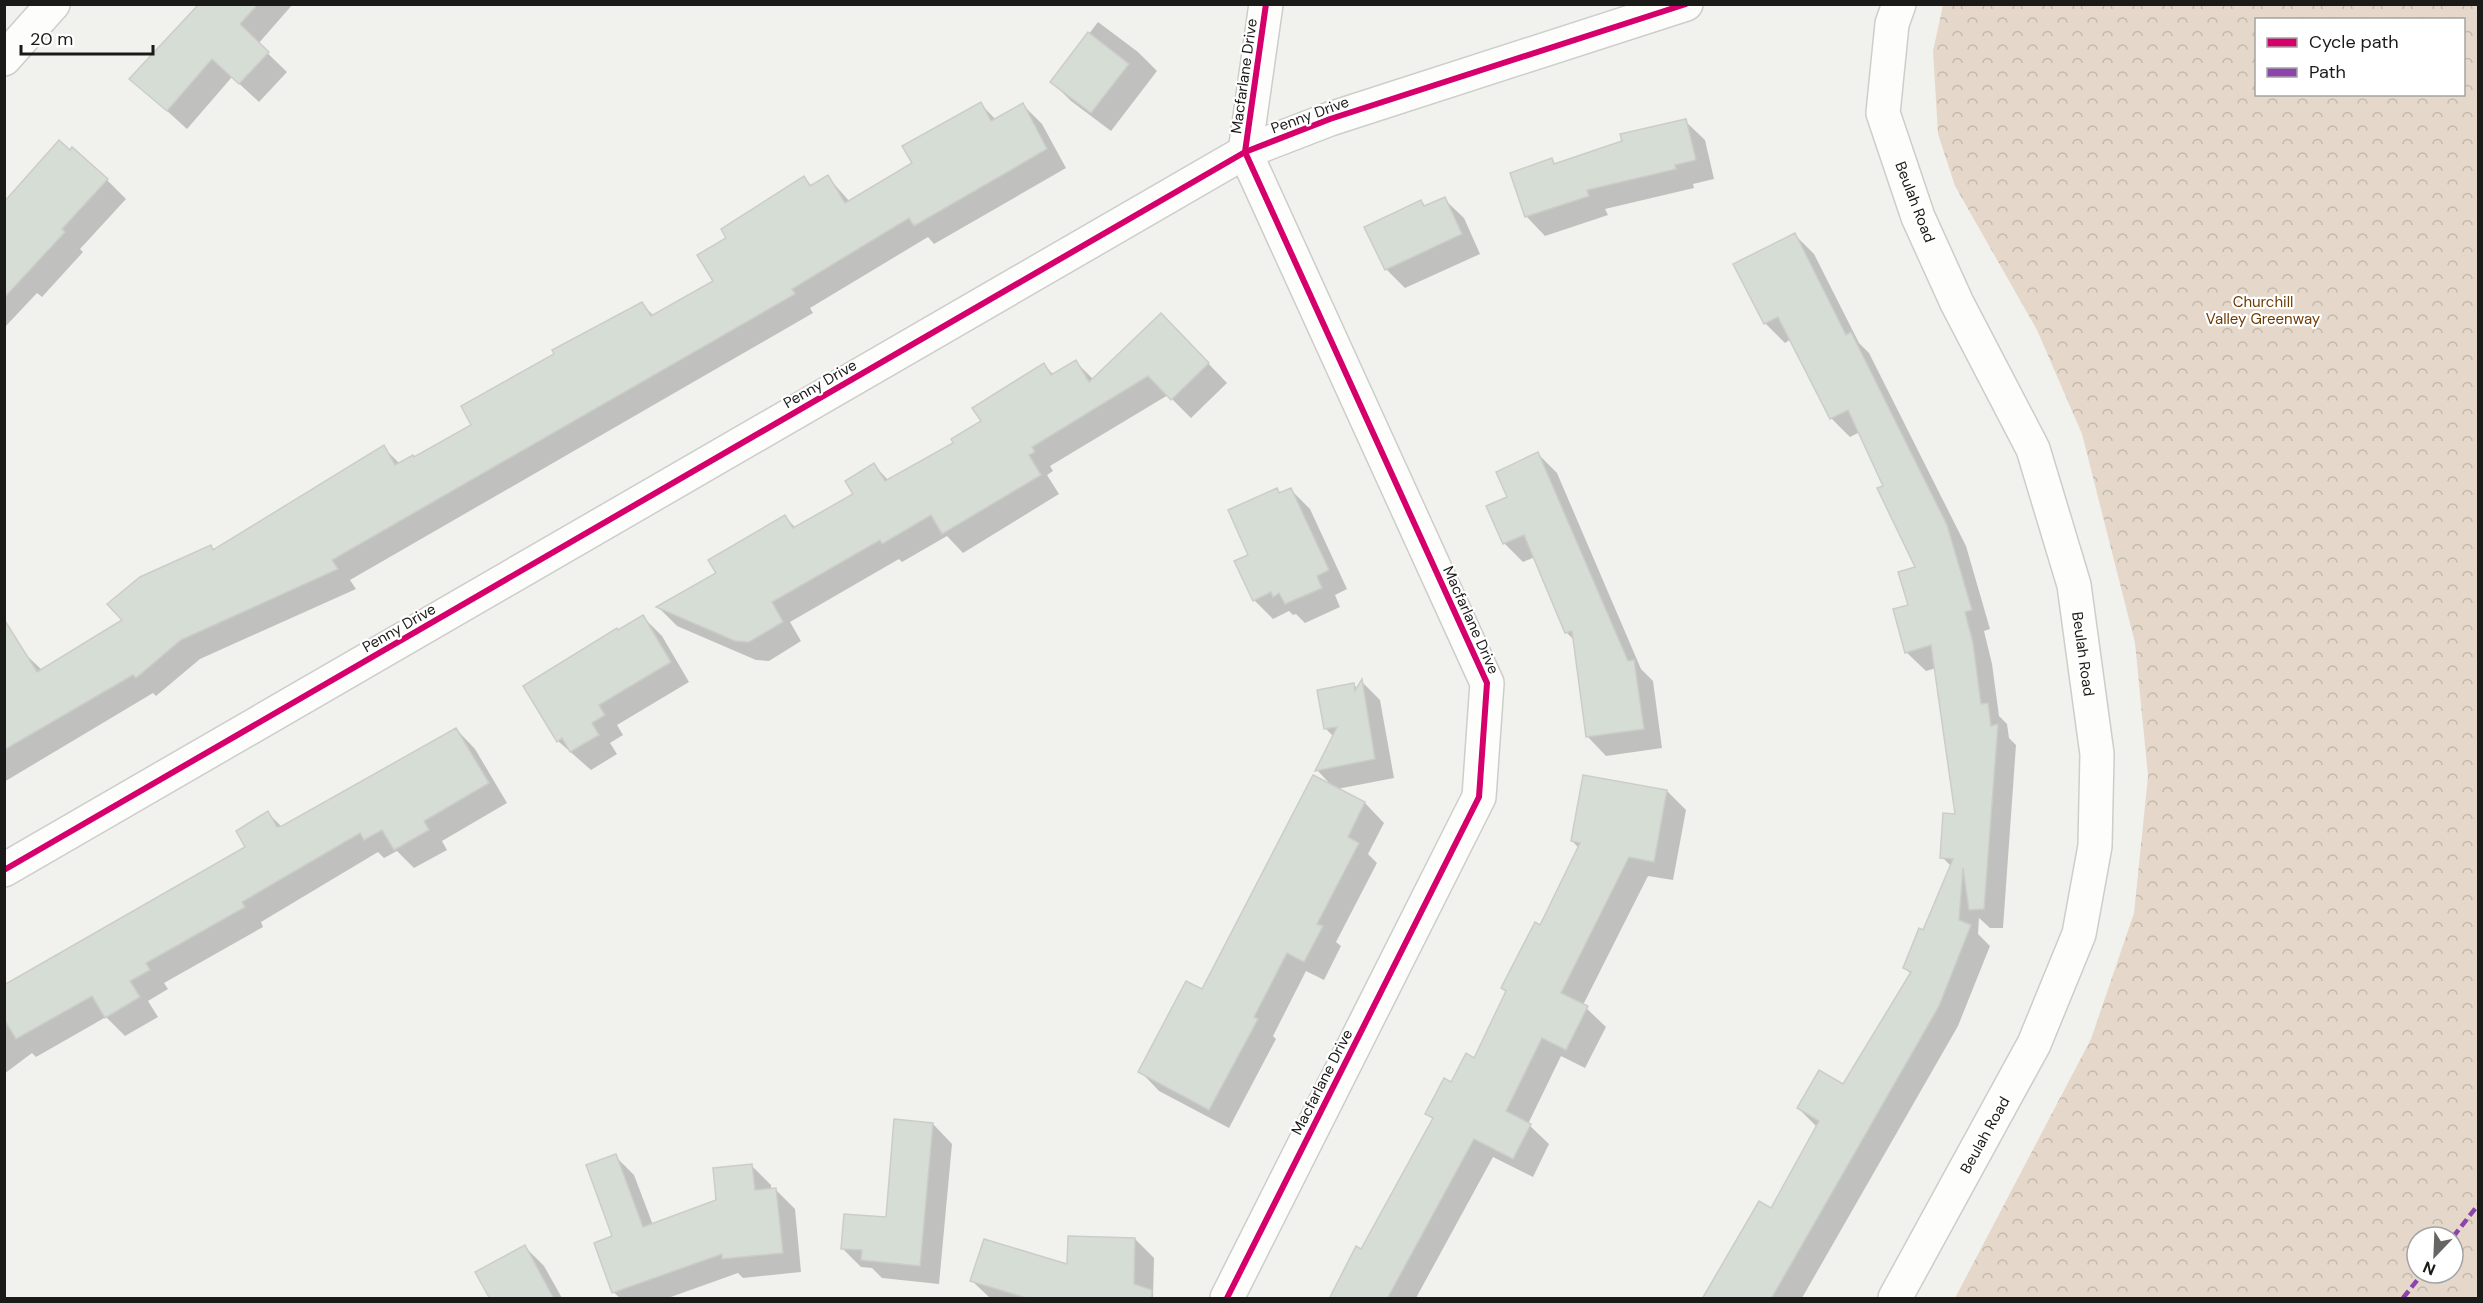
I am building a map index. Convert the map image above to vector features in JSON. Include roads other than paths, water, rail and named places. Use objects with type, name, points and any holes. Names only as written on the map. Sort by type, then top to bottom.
[{"type":"street","points":[[4,59],[53,4]]},
{"type":"street","name":"Macfarlane Drive","points":[[1227,1299],[1479,797],[1487,683],[1245,152],[1266,4]]},
{"type":"street","name":"Penny Drive","points":[[4,870],[1245,152],[1330,119],[1686,4]]},
{"type":"street","name":"Beulah Road","points":[[1895,1299],[2034,1044],[2079,934],[2095,846],[2097,754],[2074,585],[2033,449],[1957,303],[1918,217],[1883,113],[1892,24],[1899,4]]},
{"type":"park label","name":"Churchill Valley Greenway","points":[[2263,310]]}]
